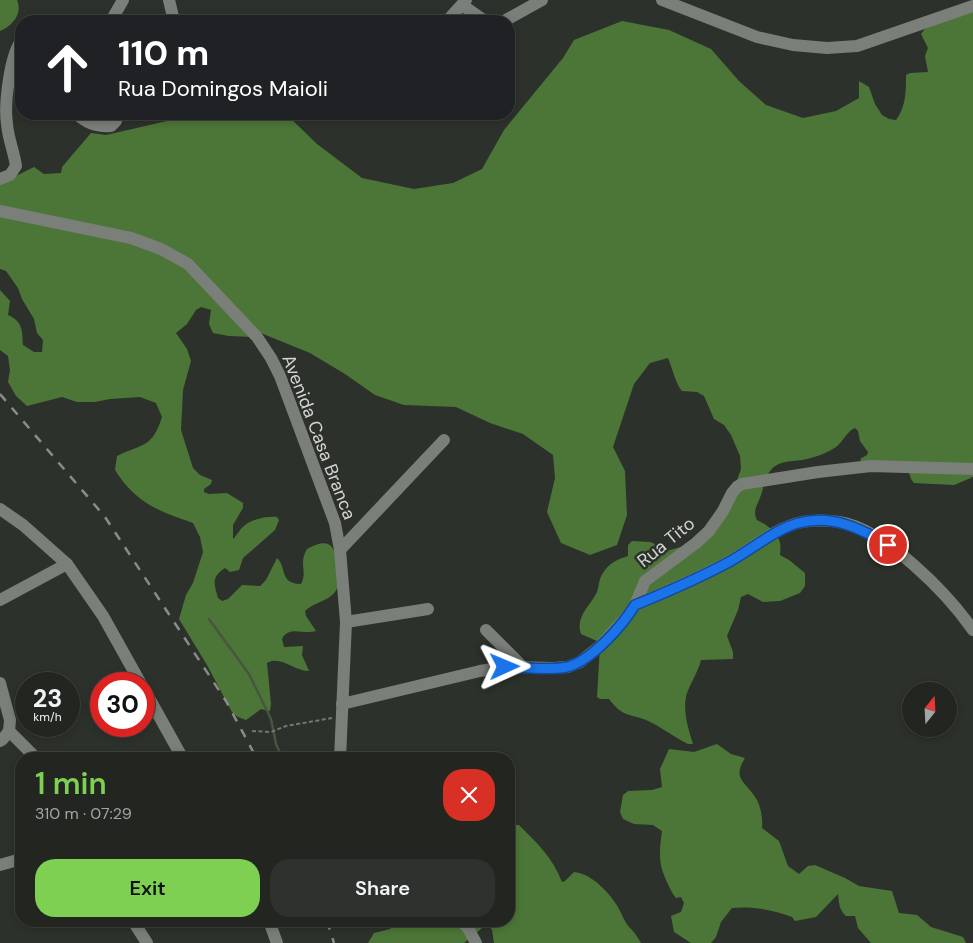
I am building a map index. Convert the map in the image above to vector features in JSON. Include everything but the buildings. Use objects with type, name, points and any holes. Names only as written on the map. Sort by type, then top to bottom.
[{"type":"street","points":[[114,15],[123,0]]},
{"type":"street","points":[[169,0],[173,15]]},
{"type":"street","points":[[515,15],[542,0]]},
{"type":"street","points":[[662,0],[757,37],[793,45],[827,48],[857,46],[973,6]]},
{"type":"street","points":[[452,15],[464,2],[478,15]]},
{"type":"street","points":[[0,179],[10,175],[16,166],[7,127],[6,112],[15,52]]},
{"type":"street","points":[[86,120],[100,126],[111,126],[116,120]]},
{"type":"street","name":"Avenida Casa Branca","points":[[0,211],[131,238],[161,249],[188,264],[257,337],[271,358],[280,376],[326,497],[335,523],[340,550],[346,622],[340,752]]},
{"type":"street","points":[[340,550],[444,440]]},
{"type":"street","name":"Rua Tito","points":[[342,710],[480,671],[523,667],[553,668],[580,662],[599,648],[629,614],[645,581],[702,537],[723,511],[737,487],[742,484],[871,466],[973,469]]},
{"type":"street","points":[[0,508],[24,526],[67,564],[103,616],[134,672]]},
{"type":"street","points":[[635,605],[730,561],[779,530],[801,522],[820,520],[841,522],[866,531],[888,545],[918,569],[946,597],[973,630]]},
{"type":"street","points":[[0,600],[67,564]]},
{"type":"street","points":[[346,622],[428,609]]},
{"type":"street","points":[[486,630],[523,667]]},
{"type":"street","points":[[0,683],[10,720],[4,736],[27,752]]},
{"type":"street","points":[[155,709],[179,752]]},
{"type":"street","points":[[0,865],[15,861]]},
{"type":"street","points":[[137,927],[147,943]]},
{"type":"street","points":[[271,927],[277,943]]},
{"type":"street","points":[[467,927],[476,943]]},
{"type":"path","points":[[252,731],[271,732],[342,710]]},
{"type":"green space","points":[[0,0],[17,0],[19,10],[17,15],[15,15],[15,19],[9,26],[0,31]]},
{"type":"green space","points":[[973,7],[973,477],[954,485],[914,483],[907,467],[862,463],[860,459],[867,455],[868,452],[860,441],[858,431],[855,428],[836,447],[818,456],[783,462],[775,466],[766,479],[755,514],[757,520],[768,526],[779,539],[780,555],[805,573],[805,586],[800,593],[780,601],[763,602],[748,594],[741,597],[738,610],[727,636],[733,652],[733,659],[701,660],[687,693],[685,712],[693,744],[688,744],[646,720],[622,712],[609,699],[597,697],[600,646],[597,641],[581,634],[580,628],[584,612],[597,592],[602,575],[611,564],[628,556],[628,545],[632,541],[650,542],[670,550],[684,546],[709,531],[732,494],[741,469],[740,456],[731,435],[724,425],[714,419],[704,396],[697,392],[682,391],[668,358],[650,363],[634,384],[613,447],[625,471],[627,515],[617,545],[590,555],[561,543],[547,512],[555,478],[553,455],[523,434],[490,423],[456,407],[404,405],[375,395],[310,353],[251,329],[252,337],[213,333],[209,324],[211,310],[201,307],[196,310],[187,324],[176,333],[187,349],[191,361],[183,390],[181,430],[193,468],[200,475],[212,480],[211,484],[204,489],[204,492],[209,494],[227,493],[243,503],[243,508],[233,525],[233,539],[243,527],[260,518],[277,517],[279,520],[275,530],[243,558],[239,570],[230,572],[225,568],[217,575],[215,585],[218,598],[222,601],[228,599],[242,585],[260,586],[266,580],[277,558],[286,578],[294,583],[301,584],[304,575],[304,554],[307,549],[320,543],[329,545],[335,552],[340,579],[332,595],[305,611],[306,616],[316,631],[293,631],[289,632],[282,639],[284,647],[303,646],[302,655],[309,671],[304,671],[278,661],[267,663],[270,711],[261,709],[246,720],[232,712],[207,665],[179,619],[186,595],[193,583],[203,552],[200,537],[193,523],[158,510],[140,498],[131,491],[115,470],[117,456],[146,443],[155,434],[162,417],[156,403],[140,397],[77,402],[62,397],[27,406],[16,396],[8,382],[10,370],[8,356],[0,350],[0,290],[10,301],[8,315],[19,324],[22,331],[23,345],[34,352],[42,352],[43,340],[37,333],[34,319],[18,288],[6,271],[0,269],[0,181],[14,177],[34,167],[44,174],[61,173],[62,167],[91,133],[106,135],[169,120],[292,120],[317,144],[362,178],[414,189],[453,183],[482,169],[504,130],[512,120],[515,120],[515,117],[563,58],[574,40],[622,21],[669,30],[711,49],[739,81],[766,105],[803,118],[836,111],[859,98],[859,81],[869,87],[875,104],[882,115],[896,120],[904,104],[906,75],[928,72],[925,56],[928,48],[921,34],[925,29]]},
{"type":"green space","points":[[717,744],[731,754],[745,758],[741,765],[740,776],[753,794],[761,810],[762,828],[779,841],[788,866],[799,874],[808,866],[815,865],[859,886],[892,891],[899,913],[917,915],[931,927],[963,937],[966,943],[871,943],[858,928],[855,916],[846,916],[842,911],[838,894],[816,917],[795,921],[792,917],[770,911],[755,908],[732,908],[721,922],[716,937],[711,943],[691,943],[674,932],[671,916],[681,912],[684,903],[681,897],[676,898],[673,894],[662,870],[660,849],[662,831],[653,825],[634,824],[623,819],[620,812],[623,795],[628,791],[652,790],[662,787],[660,769],[669,749],[694,752]]},
{"type":"green space","points":[[515,825],[519,825],[549,858],[562,882],[574,872],[580,873],[598,883],[613,899],[626,923],[641,943],[494,943],[490,927],[515,927]]},
{"type":"green space","points":[[392,927],[483,927],[464,943],[368,943],[374,933]]},
{"type":"waterway","points":[[209,619],[249,674],[271,719],[276,744],[280,752]]},
{"type":"railway","points":[[0,394],[105,517],[226,701],[253,752]]},
{"type":"railway","points":[[329,927],[334,943]]},
{"type":"route","points":[[505,667],[553,668],[580,662],[599,648],[635,605],[703,575],[730,561],[779,530],[801,522],[820,520],[841,522],[866,531],[888,545]]}]
